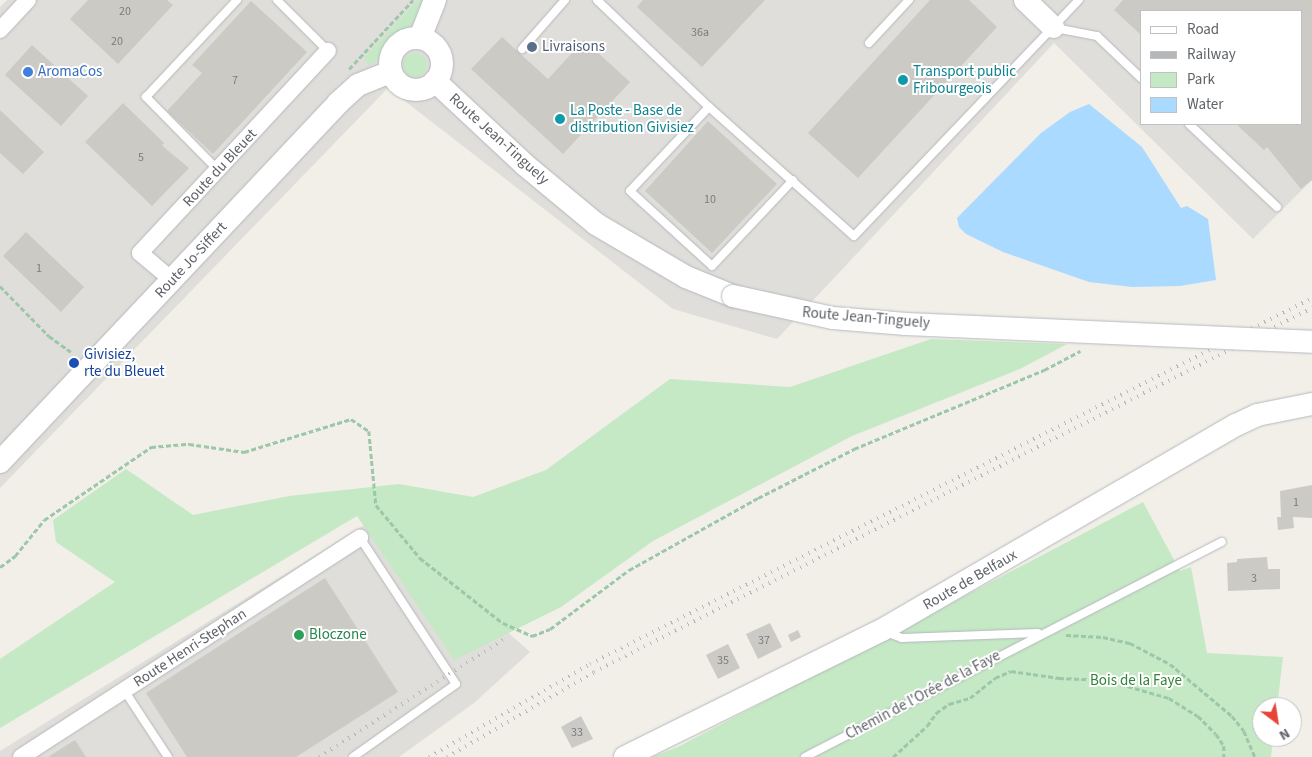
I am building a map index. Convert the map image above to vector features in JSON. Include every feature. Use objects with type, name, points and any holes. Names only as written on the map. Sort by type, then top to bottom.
[{"type":"main road","points":[[420,38],[436,0]]},
{"type":"main road","points":[[1025,0],[1053,27]]},
{"type":"main road","points":[[411,38],[420,38],[428,41],[440,54],[440,72],[435,81],[420,89],[411,89],[395,80],[391,72],[392,54],[396,47],[411,38]]},
{"type":"main road","name":"Route Jo-Siffert","points":[[0,462],[338,103],[358,85],[391,72]]},
{"type":"main road","name":"Route Jean-Tinguely","points":[[435,81],[525,165],[596,224],[686,277],[733,296],[833,318],[906,324],[1312,342]]},
{"type":"main road","name":"Route de Belfaux","points":[[625,757],[882,630],[1236,425],[1257,415],[1312,404]]},
{"type":"street","points":[[0,30],[28,0]]},
{"type":"street","name":"Route du Bleuet","points":[[172,280],[140,253],[328,51]]},
{"type":"street","name":"Route Henri-Stephan","points":[[21,757],[360,538]]},
{"type":"lane","points":[[218,170],[146,97],[238,0]]},
{"type":"lane","points":[[277,0],[328,51]]},
{"type":"lane","points":[[522,49],[565,0]]},
{"type":"lane","points":[[597,0],[709,107],[854,236],[1079,0]]},
{"type":"lane","points":[[869,43],[909,0]]},
{"type":"lane","points":[[1053,27],[1097,36],[1140,77]]},
{"type":"lane","points":[[709,107],[630,192],[712,266],[793,180]]},
{"type":"lane","points":[[1190,125],[1277,207]]},
{"type":"lane","points":[[353,757],[456,684],[360,538]]},
{"type":"lane","name":"Chemin de l'Orée de la Faye","points":[[805,757],[1040,633],[1222,542]]},
{"type":"lane","name":"Chemin de l'Orée de la Faye","points":[[882,630],[902,638],[1040,633]]},
{"type":"lane","points":[[124,690],[168,757]]},
{"type":"path","points":[[0,286],[49,336],[71,352]]},
{"type":"path","points":[[0,567],[14,556],[44,520],[151,447],[189,444],[244,452],[352,419],[369,431],[376,505],[420,558],[503,623],[532,636],[550,629],[629,570],[767,493],[854,448],[1044,370],[1080,351]]},
{"type":"path","points":[[1040,633],[1112,639],[1130,643],[1170,664],[1232,716],[1244,731],[1255,757]]},
{"type":"path","points":[[893,757],[927,726],[936,713],[949,704],[970,698],[995,678],[1011,671],[1058,678],[1106,680],[1134,685],[1169,698],[1198,716],[1216,734],[1224,746],[1224,757]]},
{"type":"shaded area","points":[[7,0],[1312,0],[1312,180],[1253,239],[1054,43],[777,339],[673,309],[388,88],[0,488],[0,7]]},
{"type":"shaded area","points":[[377,517],[530,652],[474,703],[399,757],[0,757],[0,751]]},
{"type":"green space","points":[[418,0],[423,0],[412,24],[389,43],[381,57],[369,66],[364,58]]},
{"type":"green space","points":[[410,53],[420,53],[427,60],[427,70],[420,77],[410,77],[403,70],[403,60]]},
{"type":"green space","points":[[931,339],[1067,344],[1020,369],[852,436],[653,541],[561,607],[454,660],[357,516],[0,728],[0,659],[115,582],[56,542],[53,520],[126,469],[193,515],[289,496],[399,484],[473,497],[546,470],[670,379],[790,387]]},
{"type":"green space","name":"Bois de la Faye","points":[[1143,502],[1180,571],[1191,567],[1207,653],[1283,657],[1278,697],[1252,697],[1252,747],[1272,747],[1271,757],[652,757],[678,747]]},
{"type":"water","points":[[1089,104],[1142,147],[1181,208],[1187,206],[1208,219],[1216,280],[1180,286],[1132,287],[1089,282],[1003,252],[966,234],[959,227],[957,218],[1041,133],[1070,112]]},
{"type":"building","points":[[88,0],[167,0],[173,5],[118,64],[70,19]]},
{"type":"building","points":[[643,0],[765,0],[702,67],[637,7]]},
{"type":"building","name":"Transport public Fribourgeois","points":[[930,0],[969,0],[997,27],[858,178],[808,133]]},
{"type":"building","points":[[1123,0],[1312,0],[1312,180],[1301,189],[1267,147],[1264,150],[1237,125],[1302,125],[1302,10],[1140,10],[1140,34],[1114,10]]},
{"type":"building","points":[[251,1],[307,52],[213,154],[167,111],[202,73],[192,65]]},
{"type":"building","name":"La Poste - Base de distribution Givisiez","points":[[502,37],[548,79],[584,40],[630,82],[563,154],[471,69]]},
{"type":"building","points":[[32,45],[88,96],[61,126],[5,75]]},
{"type":"building","points":[[123,103],[164,143],[162,145],[166,149],[189,168],[152,206],[85,142]]},
{"type":"building","points":[[0,110],[44,152],[23,174],[0,153]]},
{"type":"building","points":[[708,121],[777,184],[712,253],[645,191]]},
{"type":"building","points":[[26,232],[84,287],[61,312],[3,256]]},
{"type":"building","points":[[1312,485],[1312,518],[1293,517],[1294,528],[1278,530],[1277,517],[1281,517],[1280,491]]},
{"type":"building","points":[[1267,557],[1268,569],[1280,569],[1280,589],[1228,591],[1227,563],[1237,562],[1237,559]]},
{"type":"building","name":"Bloczone","points":[[325,578],[398,692],[296,757],[187,757],[146,693]]},
{"type":"building","points":[[770,623],[782,647],[758,659],[746,634]]},
{"type":"building","points":[[798,630],[801,637],[791,642],[788,635]]},
{"type":"building","points":[[728,644],[740,668],[718,679],[706,655]]},
{"type":"building","points":[[581,716],[593,739],[572,748],[561,727]]},
{"type":"building","points":[[75,740],[86,757],[48,757]]},
{"type":"railway","points":[[429,757],[590,664],[1312,298]]},
{"type":"railway","points":[[447,757],[594,672],[1312,308]]},
{"type":"railway","points":[[319,757],[503,640]]},
{"type":"place","name":"Livraisons","points":[[532,47]]},
{"type":"place","name":"AromaCos","points":[[28,72]]},
{"type":"place","name":"Transport public Fribourgeois","points":[[903,80]]},
{"type":"place","name":"La Poste - Base de distribution Givisiez","points":[[560,119]]},
{"type":"place","name":"Givisiez, rte du Bleuet","points":[[74,363]]},
{"type":"place","name":"Bloczone","points":[[299,635]]}]
